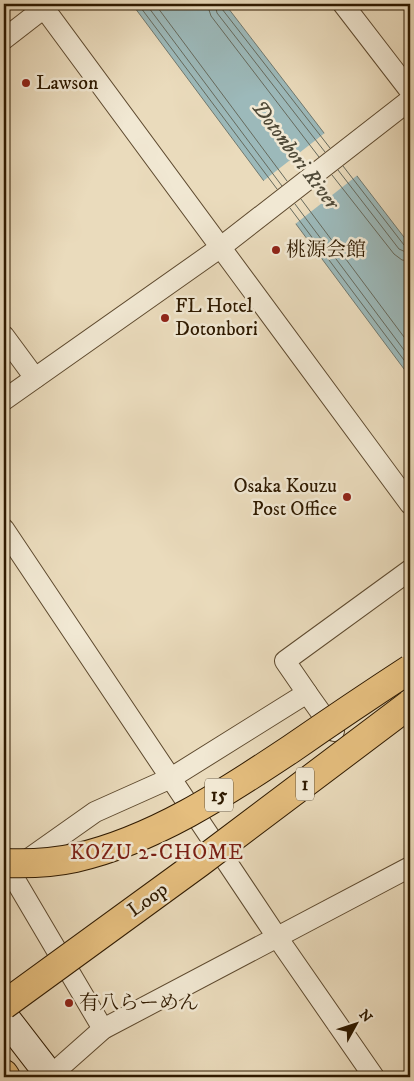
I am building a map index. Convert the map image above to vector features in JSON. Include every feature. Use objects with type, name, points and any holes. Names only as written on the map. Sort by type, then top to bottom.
[{"type":"highway","name":"15","points":[[5,868],[76,858],[152,831],[188,814],[265,766],[410,668]]},
{"type":"highway","name":"Loop","points":[[4,1005],[207,858],[410,704]]},
{"type":"main road","points":[[4,1016],[50,1077]]},
{"type":"street","points":[[343,4],[410,91]]},
{"type":"street","points":[[4,39],[43,6],[410,504]]},
{"type":"street","points":[[4,400],[221,247],[410,100]]},
{"type":"street","points":[[4,336],[35,378]]},
{"type":"street","points":[[4,529],[277,937],[374,1077]]},
{"type":"street","points":[[334,731],[286,661],[410,570]]},
{"type":"street","points":[[171,778],[197,791],[250,781],[274,771],[410,679]]},
{"type":"street","points":[[103,1029],[5,868],[95,812],[171,778],[307,693]]},
{"type":"street","points":[[50,1077],[103,1029],[410,867]]},
{"type":"water","name":"Dotonbori River","points":[[132,4],[225,4],[410,245],[410,377]]},
{"type":"pier","points":[[326,132],[359,174],[294,225],[262,182]]},
{"type":"place","name":"Lawson","points":[[26,83]]},
{"type":"place","name":"桃源会館","points":[[276,250]]},
{"type":"place","name":"FL Hotel Dotonbori","points":[[165,318]]},
{"type":"place","name":"Osaka Kouzu Post Office","points":[[347,497]]},
{"type":"place","name":"有八らーめん","points":[[69,1003]]},
{"type":"district","name":"KOZU 2-CHOME","points":[[157,853]]}]
